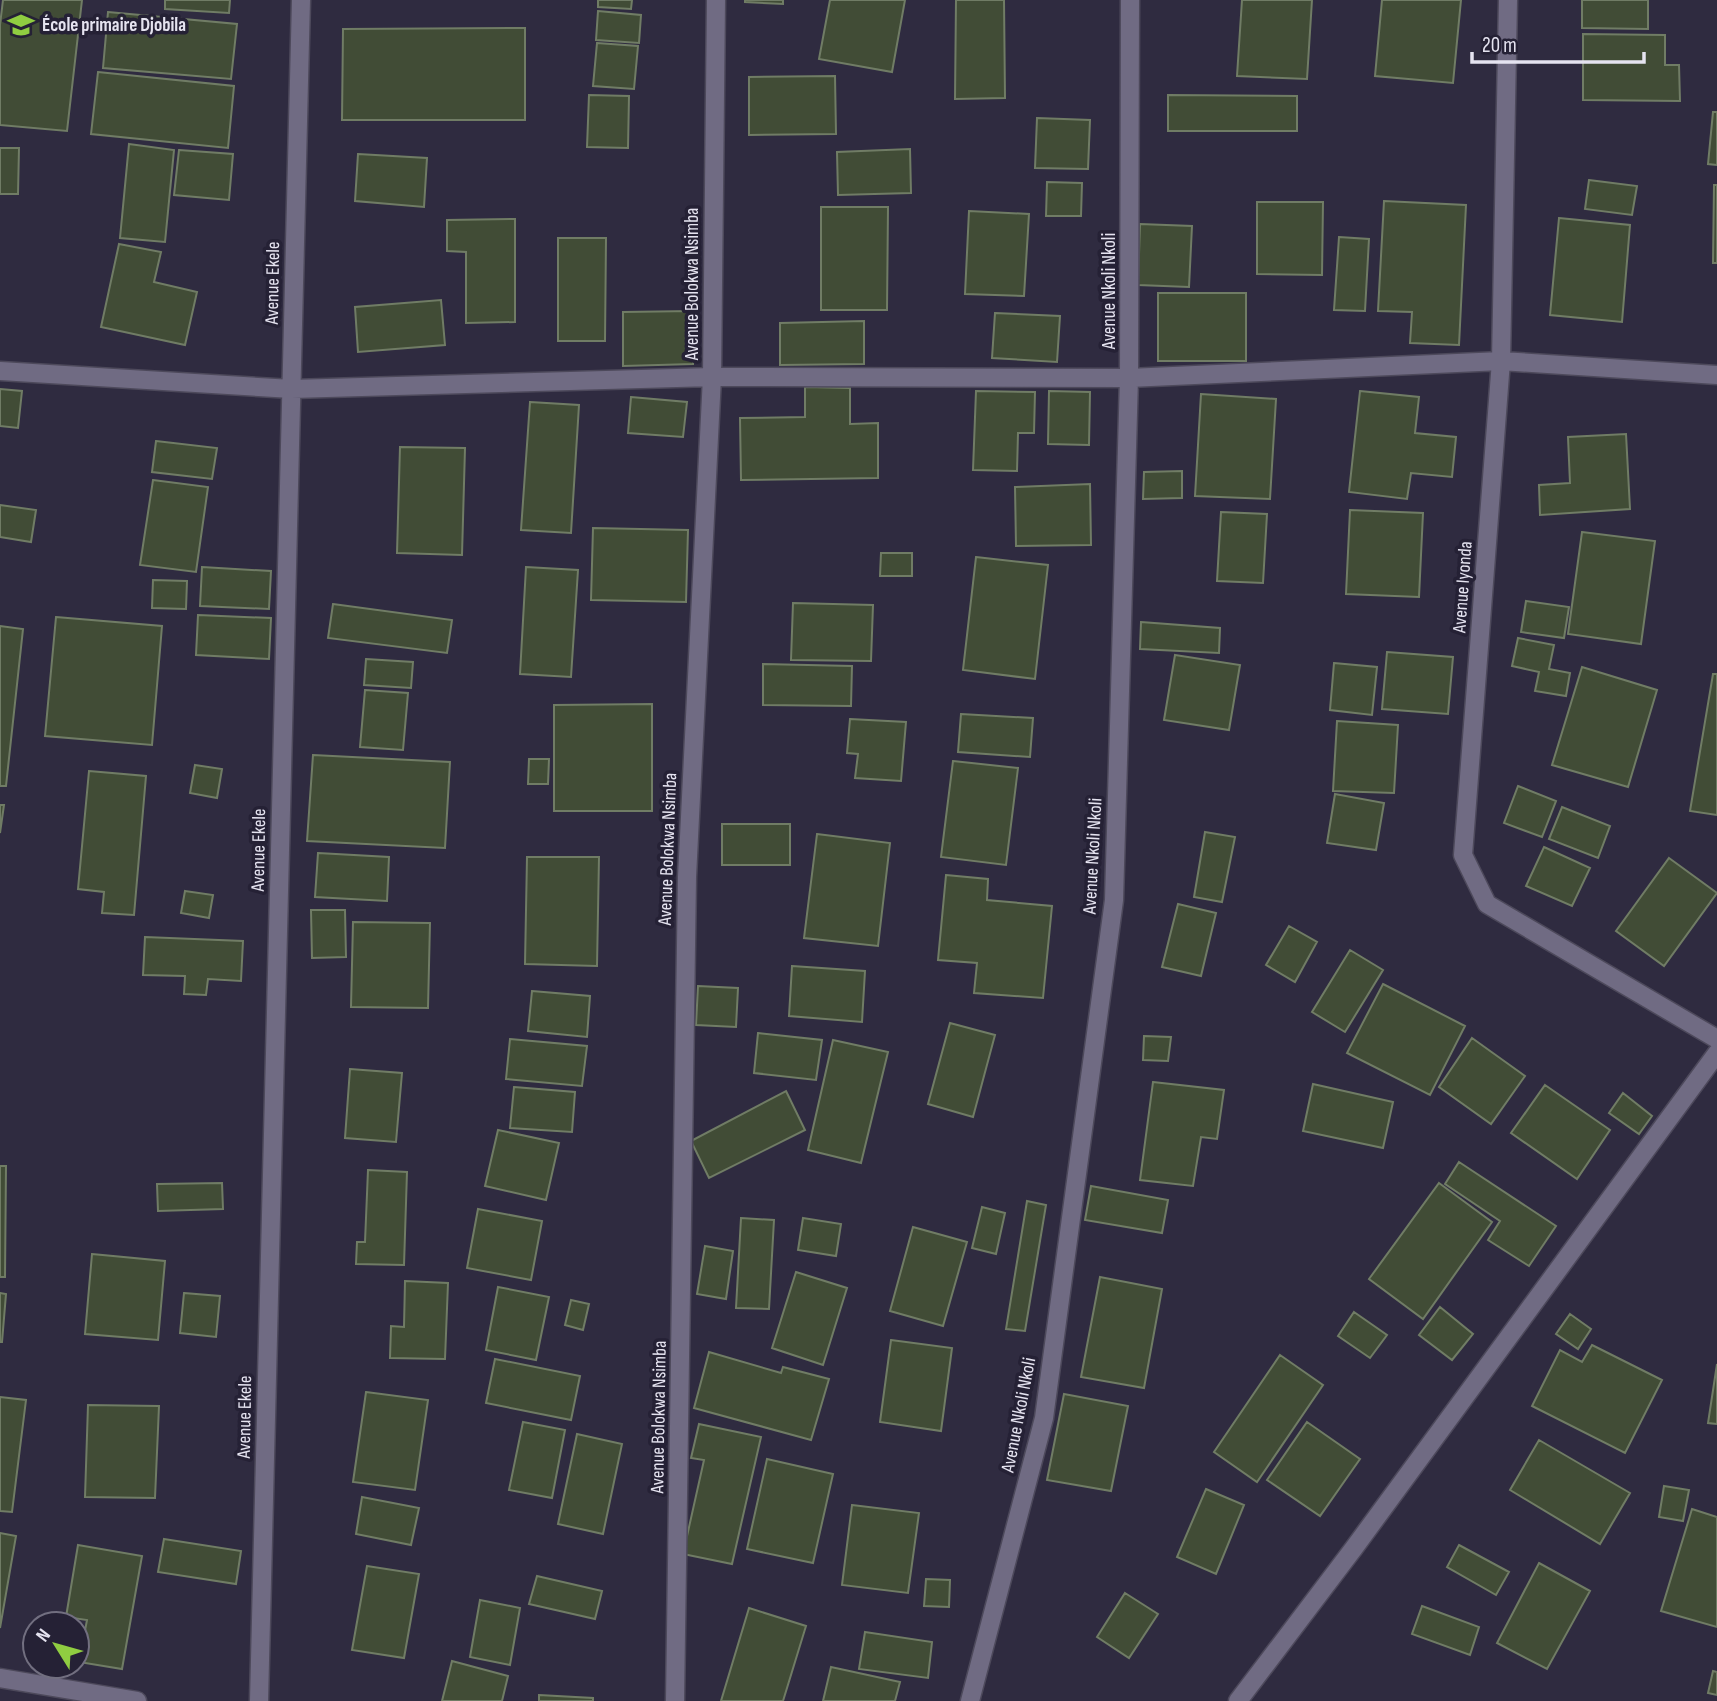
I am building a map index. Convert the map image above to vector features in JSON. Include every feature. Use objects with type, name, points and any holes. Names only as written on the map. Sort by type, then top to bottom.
[{"type":"street","name":"Avenue Ekele","points":[[259,1701],[301,0]]},
{"type":"street","name":"Avenue Bolokwa Nsimba","points":[[675,1701],[687,877],[712,377],[716,0]]},
{"type":"street","name":"Avenue Nkoli Nkoli","points":[[970,1701],[1044,1418],[1114,900],[1129,378],[1130,0]]},
{"type":"street","name":"Avenue Iyonda","points":[[1508,0],[1501,361],[1463,855],[1487,904],[1717,1040]]},
{"type":"street","points":[[0,371],[292,389],[712,377],[1129,378],[1501,361],[1717,375]]},
{"type":"street","points":[[1238,1701],[1354,1548],[1717,1054]]},
{"type":"street","points":[[0,1678],[137,1701]]},
{"type":"building","points":[[3,0],[82,0],[67,131],[0,125],[0,25]]},
{"type":"building","points":[[165,0],[230,0],[229,13],[165,9]]},
{"type":"building","points":[[598,0],[632,0],[631,9],[598,7]]},
{"type":"building","points":[[783,0],[783,4],[745,2]]},
{"type":"building","points":[[830,0],[905,0],[892,72],[819,59]]},
{"type":"building","points":[[956,0],[1004,0],[1005,98],[955,99]]},
{"type":"building","points":[[1242,0],[1312,0],[1307,79],[1237,76]]},
{"type":"building","points":[[1382,0],[1461,0],[1453,83],[1375,76]]},
{"type":"building","points":[[1582,0],[1648,0],[1648,29],[1582,28]]},
{"type":"building","points":[[598,11],[641,15],[639,43],[596,40]]},
{"type":"building","points":[[108,12],[237,24],[231,79],[103,68]]},
{"type":"building","points":[[525,28],[525,120],[342,120],[343,29]]},
{"type":"building","points":[[1583,34],[1665,35],[1665,65],[1679,65],[1680,101],[1583,100]]},
{"type":"building","points":[[597,43],[638,46],[634,89],[593,86]]},
{"type":"building","points":[[98,72],[234,86],[228,148],[91,134]]},
{"type":"building","points":[[835,76],[836,134],[749,135],[749,77]]},
{"type":"building","points":[[589,95],[629,96],[628,148],[587,147]]},
{"type":"building","points":[[1168,95],[1297,96],[1297,131],[1168,131]]},
{"type":"building","points":[[1713,112],[1717,112],[1717,165],[1708,164]]},
{"type":"building","points":[[1037,118],[1090,120],[1088,169],[1035,168]]},
{"type":"building","points":[[129,144],[174,150],[165,242],[120,238]]},
{"type":"building","points":[[0,148],[19,148],[18,194],[0,194]]},
{"type":"building","points":[[910,149],[911,193],[838,195],[837,152]]},
{"type":"building","points":[[179,150],[233,154],[229,200],[174,195]]},
{"type":"building","points":[[358,154],[427,158],[424,207],[355,201]]},
{"type":"building","points":[[1589,180],[1637,186],[1632,215],[1585,209]]},
{"type":"building","points":[[1047,182],[1082,183],[1081,216],[1046,216]]},
{"type":"building","points":[[1714,185],[1717,185],[1717,263],[1713,263]]},
{"type":"building","points":[[1384,201],[1466,205],[1459,345],[1410,343],[1412,312],[1378,311]]},
{"type":"building","points":[[1257,202],[1323,202],[1322,275],[1257,274]]},
{"type":"building","points":[[821,207],[888,207],[887,310],[821,310]]},
{"type":"building","points":[[969,211],[1029,214],[1024,296],[965,294]]},
{"type":"building","points":[[1559,218],[1630,225],[1622,322],[1550,315]]},
{"type":"building","points":[[515,219],[515,322],[466,323],[466,252],[447,251],[447,220]]},
{"type":"building","points":[[1140,224],[1192,226],[1189,287],[1138,285]]},
{"type":"building","points":[[1339,237],[1369,239],[1365,311],[1334,310]]},
{"type":"building","points":[[558,238],[606,238],[605,341],[558,341]]},
{"type":"building","points":[[119,244],[161,252],[154,282],[197,292],[185,345],[101,327]]},
{"type":"building","points":[[1158,293],[1246,293],[1246,361],[1158,361]]},
{"type":"building","points":[[441,300],[445,345],[358,352],[355,307]]},
{"type":"building","points":[[692,311],[693,364],[623,366],[623,312]]},
{"type":"building","points":[[995,313],[1060,316],[1057,362],[992,358]]},
{"type":"building","points":[[864,321],[864,364],[780,365],[780,323]]},
{"type":"building","points":[[805,387],[850,388],[850,424],[878,423],[878,478],[741,480],[740,418],[805,417]]},
{"type":"building","points":[[0,389],[22,391],[18,428],[0,426]]},
{"type":"building","points":[[976,391],[1035,392],[1034,433],[1018,433],[1017,471],[973,470]]},
{"type":"building","points":[[1049,391],[1090,392],[1089,445],[1048,444]]},
{"type":"building","points":[[1360,391],[1419,397],[1415,433],[1456,437],[1452,477],[1411,473],[1407,499],[1349,492]]},
{"type":"building","points":[[1201,394],[1276,399],[1270,499],[1195,496]]},
{"type":"building","points":[[631,397],[687,402],[683,437],[628,433]]},
{"type":"building","points":[[530,402],[579,405],[571,533],[521,530]]},
{"type":"building","points":[[1626,434],[1630,509],[1540,515],[1539,485],[1570,483],[1568,437]]},
{"type":"building","points":[[156,441],[217,448],[212,479],[152,472]]},
{"type":"building","points":[[400,447],[465,448],[462,555],[397,553]]},
{"type":"building","points":[[1182,471],[1182,498],[1143,499],[1144,472]]},
{"type":"building","points":[[153,480],[208,487],[196,572],[140,565]]},
{"type":"building","points":[[1090,484],[1091,545],[1016,546],[1015,487]]},
{"type":"building","points":[[0,505],[36,510],[31,542],[0,537]]},
{"type":"building","points":[[1350,510],[1423,513],[1419,597],[1346,594]]},
{"type":"building","points":[[1221,512],[1267,514],[1263,583],[1217,581]]},
{"type":"building","points":[[593,528],[688,530],[686,602],[591,600]]},
{"type":"building","points":[[1582,532],[1655,541],[1641,644],[1568,634]]},
{"type":"building","points":[[881,553],[912,553],[912,576],[880,576]]},
{"type":"building","points":[[976,557],[1048,565],[1035,679],[963,670]]},
{"type":"building","points":[[202,567],[271,571],[269,609],[200,606]]},
{"type":"building","points":[[526,567],[578,570],[571,677],[520,674]]},
{"type":"building","points":[[153,580],[187,581],[186,609],[152,608]]},
{"type":"building","points":[[1526,601],[1569,607],[1564,638],[1521,632]]},
{"type":"building","points":[[793,603],[873,605],[871,661],[791,660]]},
{"type":"building","points":[[333,604],[452,620],[447,653],[328,638]]},
{"type":"building","points":[[198,615],[271,618],[269,659],[196,655]]},
{"type":"building","points":[[56,617],[162,626],[152,745],[45,736]]},
{"type":"building","points":[[1141,622],[1220,628],[1219,653],[1140,649]]},
{"type":"building","points":[[0,626],[23,629],[6,786],[0,786]]},
{"type":"building","points":[[1518,638],[1554,645],[1549,669],[1570,673],[1566,696],[1535,691],[1539,672],[1512,666]]},
{"type":"building","points":[[1387,652],[1453,657],[1448,714],[1382,709]]},
{"type":"building","points":[[1175,655],[1240,665],[1229,730],[1164,720]]},
{"type":"building","points":[[366,659],[413,662],[411,688],[364,685]]},
{"type":"building","points":[[1334,663],[1377,667],[1372,715],[1330,710]]},
{"type":"building","points":[[763,664],[852,666],[851,706],[763,705]]},
{"type":"building","points":[[1582,667],[1657,690],[1628,787],[1552,765]]},
{"type":"building","points":[[1713,674],[1717,674],[1717,815],[1690,811]]},
{"type":"building","points":[[365,690],[408,693],[403,750],[360,747]]},
{"type":"building","points":[[652,704],[652,811],[554,811],[554,705]]},
{"type":"building","points":[[961,714],[1033,718],[1030,757],[958,752]]},
{"type":"building","points":[[850,719],[906,722],[901,781],[855,778],[858,754],[847,753]]},
{"type":"building","points":[[1337,721],[1398,725],[1394,793],[1333,791]]},
{"type":"building","points":[[313,755],[450,762],[445,848],[307,841]]},
{"type":"building","points":[[529,759],[549,759],[548,784],[528,784]]},
{"type":"building","points":[[953,761],[1018,768],[1006,865],[941,857]]},
{"type":"building","points":[[195,765],[222,769],[217,798],[190,793]]},
{"type":"building","points":[[89,771],[146,776],[134,915],[102,913],[104,892],[78,889]]},
{"type":"building","points":[[1518,786],[1556,801],[1542,837],[1504,823]]},
{"type":"building","points":[[1335,794],[1384,803],[1376,850],[1327,843]]},
{"type":"building","points":[[0,805],[4,805],[0,833]]},
{"type":"building","points":[[1562,807],[1610,826],[1598,858],[1549,839]]},
{"type":"building","points":[[722,824],[790,824],[790,865],[722,865]]},
{"type":"building","points":[[1205,832],[1235,837],[1222,902],[1194,897]]},
{"type":"building","points":[[817,834],[890,843],[878,946],[804,938]]},
{"type":"building","points":[[1544,847],[1590,868],[1572,906],[1526,886]]},
{"type":"building","points":[[318,853],[389,857],[387,901],[315,897]]},
{"type":"building","points":[[527,857],[599,857],[597,966],[525,964]]},
{"type":"building","points":[[1669,858],[1717,893],[1664,966],[1616,931]]},
{"type":"building","points":[[946,875],[988,879],[987,900],[1052,906],[1043,998],[974,993],[977,963],[938,960]]},
{"type":"building","points":[[185,891],[213,895],[209,918],[181,913]]},
{"type":"building","points":[[1178,904],[1216,913],[1201,976],[1162,967]]},
{"type":"building","points":[[311,910],[345,910],[346,957],[312,958]]},
{"type":"building","points":[[353,922],[430,923],[428,1008],[351,1007]]},
{"type":"building","points":[[1289,926],[1317,942],[1295,982],[1266,965]]},
{"type":"building","points":[[145,937],[243,941],[241,981],[208,979],[206,995],[184,994],[185,976],[143,975]]},
{"type":"building","points":[[1350,950],[1383,970],[1345,1032],[1312,1012]]},
{"type":"building","points":[[792,966],[865,971],[862,1022],[789,1016]]},
{"type":"building","points":[[1383,984],[1465,1026],[1430,1095],[1347,1053]]},
{"type":"building","points":[[698,986],[738,988],[736,1027],[696,1025]]},
{"type":"building","points":[[532,991],[590,996],[587,1037],[528,1031]]},
{"type":"building","points":[[950,1023],[995,1035],[973,1117],[928,1104]]},
{"type":"building","points":[[758,1033],[822,1040],[816,1080],[754,1073]]},
{"type":"building","points":[[1144,1036],[1171,1037],[1168,1061],[1143,1060]]},
{"type":"building","points":[[1472,1038],[1525,1076],[1491,1124],[1439,1087]]},
{"type":"building","points":[[510,1039],[587,1046],[582,1086],[506,1079]]},
{"type":"building","points":[[833,1040],[888,1052],[861,1163],[808,1150]]},
{"type":"building","points":[[350,1069],[402,1073],[396,1142],[345,1138]]},
{"type":"building","points":[[1153,1082],[1224,1090],[1217,1139],[1201,1137],[1193,1186],[1140,1180]]},
{"type":"building","points":[[1313,1084],[1393,1102],[1383,1148],[1303,1131]]},
{"type":"building","points":[[1545,1085],[1610,1130],[1577,1179],[1511,1133]]},
{"type":"building","points":[[514,1087],[575,1092],[572,1132],[510,1128]]},
{"type":"building","points":[[786,1091],[805,1130],[709,1178],[691,1141]]},
{"type":"building","points":[[1623,1093],[1652,1116],[1639,1134],[1609,1113]]},
{"type":"building","points":[[498,1130],[559,1143],[546,1200],[485,1186]]},
{"type":"building","points":[[1459,1162],[1556,1226],[1529,1266],[1488,1240],[1500,1221],[1445,1184]]},
{"type":"building","points":[[0,1166],[6,1166],[5,1277],[0,1277]]},
{"type":"building","points":[[368,1170],[407,1172],[404,1265],[356,1264],[357,1242],[365,1242]]},
{"type":"building","points":[[222,1183],[223,1209],[158,1211],[157,1184]]},
{"type":"building","points":[[1439,1183],[1492,1222],[1423,1319],[1369,1279]]},
{"type":"building","points":[[1091,1186],[1168,1200],[1162,1233],[1085,1220]]},
{"type":"building","points":[[1027,1201],[1046,1205],[1025,1331],[1006,1329]]},
{"type":"building","points":[[982,1207],[1005,1213],[996,1254],[972,1248]]},
{"type":"building","points":[[478,1209],[542,1221],[531,1280],[467,1268]]},
{"type":"building","points":[[741,1218],[774,1220],[769,1309],[736,1308]]},
{"type":"building","points":[[803,1218],[841,1224],[836,1256],[798,1250]]},
{"type":"building","points":[[913,1227],[967,1242],[943,1326],[890,1311]]},
{"type":"building","points":[[705,1246],[733,1251],[726,1299],[697,1294]]},
{"type":"building","points":[[92,1254],[165,1261],[158,1340],[85,1334]]},
{"type":"building","points":[[796,1272],[847,1288],[823,1365],[772,1348]]},
{"type":"building","points":[[1100,1277],[1162,1289],[1144,1388],[1081,1377]]},
{"type":"building","points":[[405,1281],[448,1283],[445,1359],[390,1358],[391,1326],[404,1327]]},
{"type":"building","points":[[498,1287],[549,1297],[536,1360],[486,1350]]},
{"type":"building","points":[[0,1293],[6,1294],[2,1342],[0,1342]]},
{"type":"building","points":[[184,1293],[220,1296],[216,1337],[180,1333]]},
{"type":"building","points":[[571,1300],[589,1304],[583,1330],[565,1325]]},
{"type":"building","points":[[1440,1307],[1473,1334],[1452,1360],[1419,1335]]},
{"type":"building","points":[[1354,1312],[1387,1335],[1370,1358],[1338,1336]]},
{"type":"building","points":[[1570,1314],[1591,1329],[1578,1349],[1556,1334]]},
{"type":"building","points":[[891,1340],[952,1348],[941,1431],[880,1422]]},
{"type":"building","points":[[1592,1345],[1662,1380],[1625,1453],[1532,1406],[1560,1350],[1582,1362]]},
{"type":"building","points":[[709,1352],[781,1373],[783,1367],[829,1379],[811,1440],[694,1408]]},
{"type":"building","points":[[1280,1355],[1323,1385],[1257,1482],[1214,1452]]},
{"type":"building","points":[[495,1359],[580,1376],[571,1420],[486,1403]]},
{"type":"building","points":[[1717,1364],[1717,1424],[1708,1423]]},
{"type":"building","points":[[366,1392],[428,1400],[415,1490],[353,1482]]},
{"type":"building","points":[[1064,1394],[1128,1406],[1111,1491],[1047,1480]]},
{"type":"building","points":[[0,1397],[26,1400],[12,1512],[0,1511]]},
{"type":"building","points":[[88,1405],[159,1406],[155,1498],[85,1497]]},
{"type":"building","points":[[523,1422],[565,1430],[552,1498],[509,1490]]},
{"type":"building","points":[[1307,1422],[1360,1459],[1320,1516],[1267,1480]]},
{"type":"building","points":[[699,1424],[761,1437],[732,1564],[683,1554],[704,1460],[691,1458]]},
{"type":"building","points":[[577,1434],[622,1444],[603,1534],[558,1524]]},
{"type":"building","points":[[1539,1440],[1630,1493],[1600,1544],[1510,1490]]},
{"type":"building","points":[[767,1459],[833,1474],[813,1563],[747,1549]]},
{"type":"building","points":[[1664,1486],[1689,1490],[1683,1521],[1659,1517]]},
{"type":"building","points":[[1206,1489],[1244,1505],[1216,1574],[1177,1557]]},
{"type":"building","points":[[362,1497],[419,1508],[411,1545],[356,1534]]},
{"type":"building","points":[[852,1505],[919,1513],[908,1593],[842,1585]]},
{"type":"building","points":[[1692,1509],[1717,1517],[1717,1627],[1661,1611]]},
{"type":"building","points":[[0,1533],[16,1536],[0,1628]]},
{"type":"building","points":[[164,1539],[241,1551],[236,1584],[158,1572]]},
{"type":"building","points":[[78,1545],[142,1556],[122,1669],[91,1664],[91,1610],[67,1610]]},
{"type":"building","points":[[1459,1545],[1509,1572],[1496,1595],[1447,1567]]},
{"type":"building","points":[[1539,1563],[1590,1591],[1547,1669],[1497,1643]]},
{"type":"building","points":[[367,1566],[419,1574],[404,1658],[352,1650]]},
{"type":"building","points":[[537,1576],[602,1591],[595,1619],[529,1604]]},
{"type":"building","points":[[926,1579],[950,1580],[949,1607],[924,1606]]},
{"type":"building","points":[[1125,1593],[1158,1614],[1129,1658],[1097,1637]]},
{"type":"building","points":[[480,1600],[520,1608],[510,1665],[470,1657]]},
{"type":"building","points":[[1422,1606],[1479,1627],[1470,1655],[1412,1634]]},
{"type":"building","points":[[749,1608],[806,1626],[783,1701],[721,1701]]},
{"type":"building","points":[[865,1632],[932,1642],[928,1678],[859,1669]]},
{"type":"building","points":[[452,1661],[508,1676],[502,1701],[442,1701]]},
{"type":"building","points":[[831,1667],[900,1682],[895,1701],[823,1701]]},
{"type":"building","points":[[1713,1671],[1717,1672],[1717,1695],[1708,1693]]},
{"type":"building","points":[[539,1695],[593,1698],[593,1701],[539,1701]]},
{"type":"place","name":"École primaire Djobila","points":[[21,25]]}]
